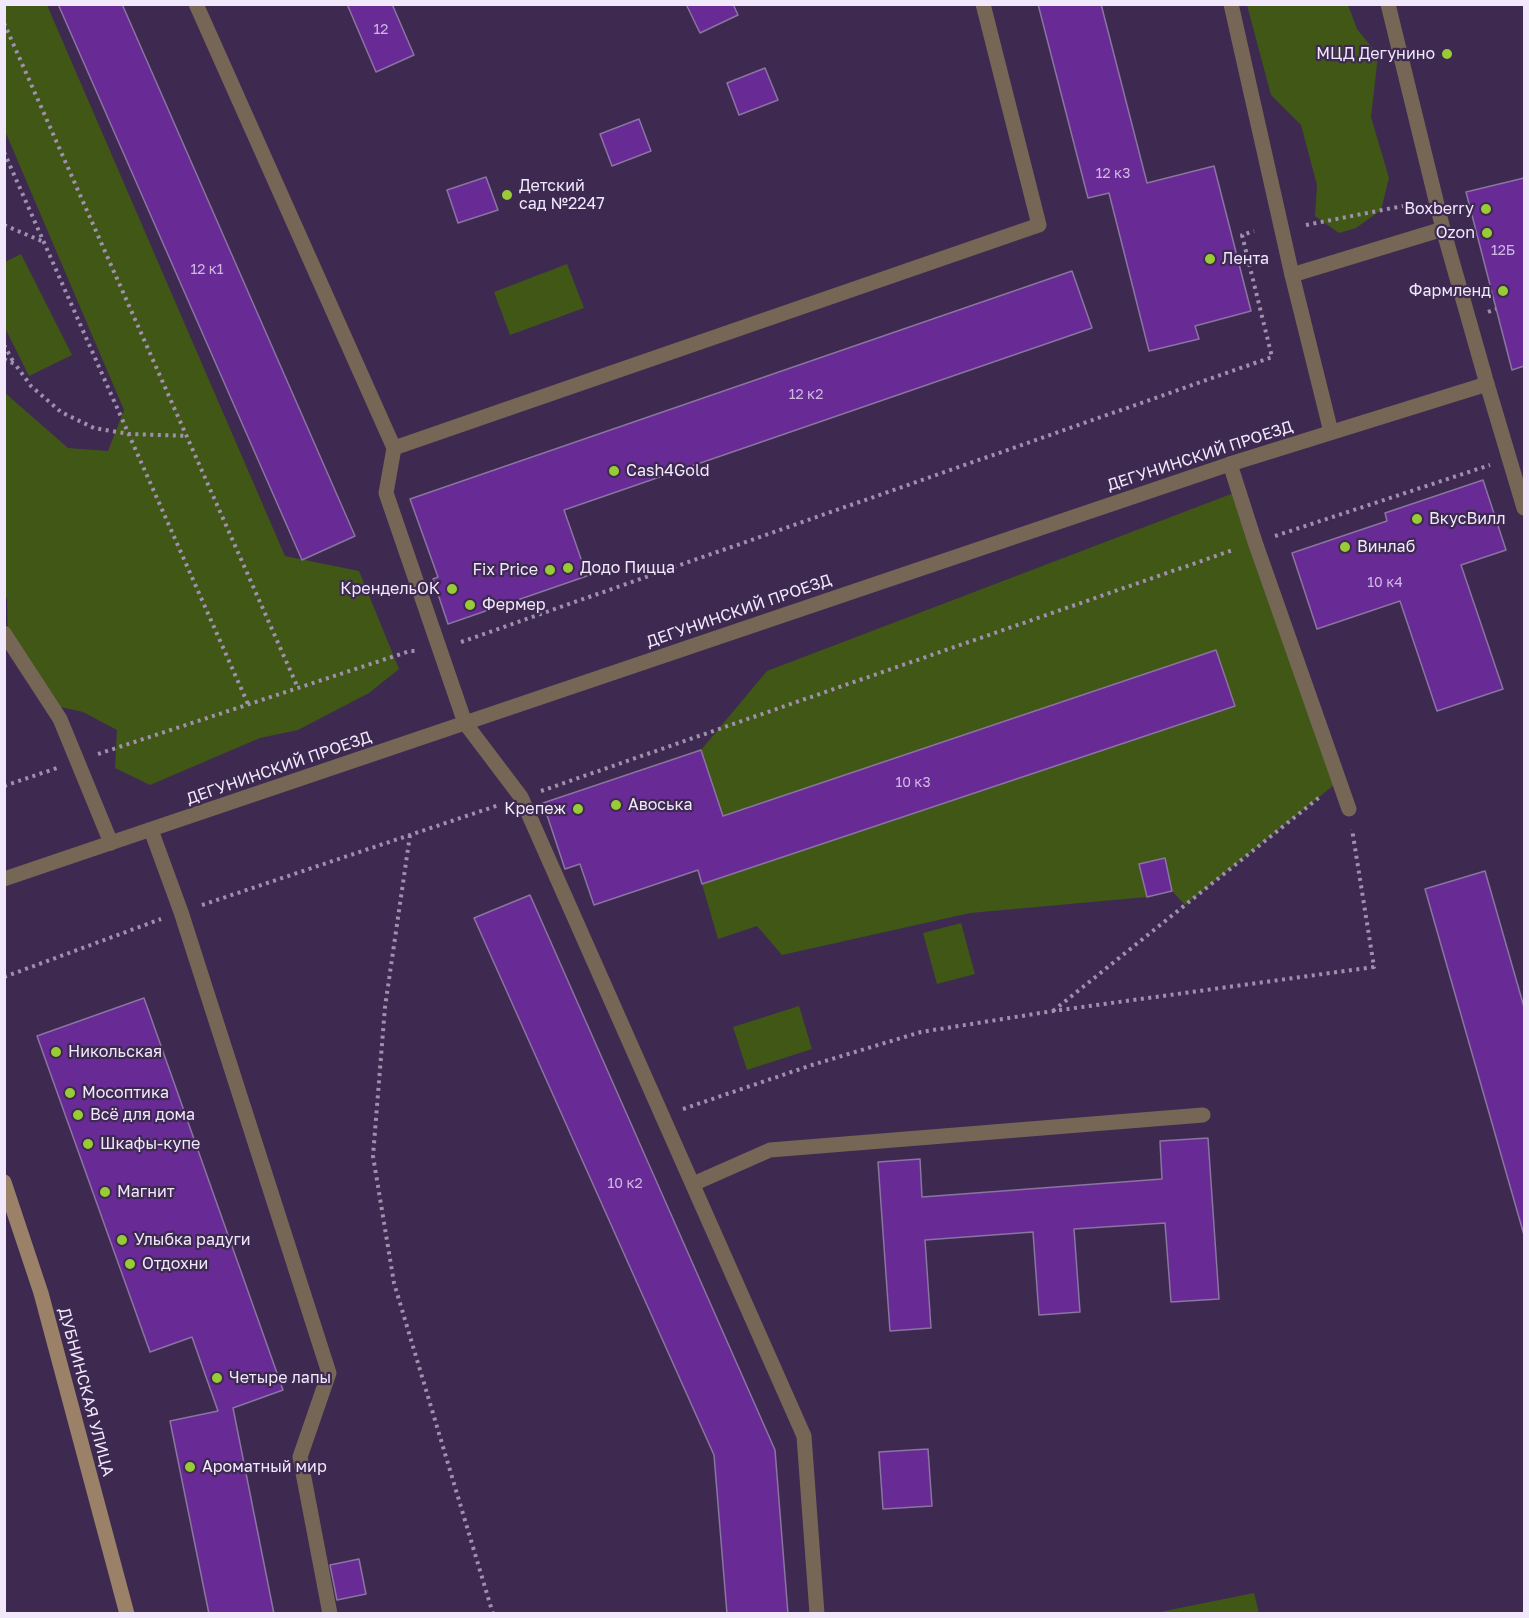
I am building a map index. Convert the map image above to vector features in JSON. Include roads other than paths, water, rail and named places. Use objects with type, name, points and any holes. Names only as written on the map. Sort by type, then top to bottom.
[{"type":"main road","name":"ДУБНИНСКАЯ УЛИЦА","points":[[4,1182],[40,1293],[127,1614]]},
{"type":"street","points":[[196,4],[394,448],[386,494],[465,723],[521,797],[804,1436],[817,1614]]},
{"type":"street","points":[[394,448],[1039,225],[983,4]]},
{"type":"street","points":[[1231,4],[1292,275],[1331,432]]},
{"type":"street","points":[[1388,4],[1443,229],[1524,508]]},
{"type":"street","points":[[1292,275],[1443,229]]},
{"type":"street","name":"ДЕГУНИНСКИЙ ПРОЕЗД","points":[[4,879],[1230,464],[1487,384]]},
{"type":"street","points":[[1230,464],[1255,542],[1349,809]]},
{"type":"street","points":[[4,633],[60,719],[111,843]]},
{"type":"street","points":[[151,830],[180,912],[329,1373],[300,1456],[330,1614]]},
{"type":"street","points":[[693,1184],[771,1149],[1203,1115]]},
{"type":"place","name":"МЦД Дегунино","points":[[1447,54]]},
{"type":"place","name":"Детский сад №2247","points":[[507,195]]},
{"type":"place","name":"Boxberry","points":[[1486,209]]},
{"type":"place","name":"Ozon","points":[[1487,233]]},
{"type":"place","name":"Лента","points":[[1210,259]]},
{"type":"place","name":"Фармленд","points":[[1503,291]]},
{"type":"place","name":"Cash4Gold","points":[[614,471]]},
{"type":"place","name":"ВкусВилл","points":[[1417,519]]},
{"type":"place","name":"Винлаб","points":[[1345,547]]},
{"type":"place","name":"Додо Пицца","points":[[568,568]]},
{"type":"place","name":"Fix Price","points":[[550,570]]},
{"type":"place","name":"КрендельОК","points":[[452,589]]},
{"type":"place","name":"Фермер","points":[[470,605]]},
{"type":"place","name":"Авоська","points":[[616,805]]},
{"type":"place","name":"Крепеж","points":[[578,809]]},
{"type":"place","name":"Никольская","points":[[56,1052]]},
{"type":"place","name":"Мосоптика","points":[[70,1093]]},
{"type":"place","name":"Всё для дома","points":[[78,1115]]},
{"type":"place","name":"Шкафы-купе","points":[[88,1144]]},
{"type":"place","name":"Магнит","points":[[105,1192]]},
{"type":"place","name":"Улыбка радуги","points":[[122,1240]]},
{"type":"place","name":"Отдохни","points":[[130,1264]]},
{"type":"place","name":"Четыре лапы","points":[[217,1378]]},
{"type":"place","name":"Ароматный мир","points":[[190,1467]]}]
